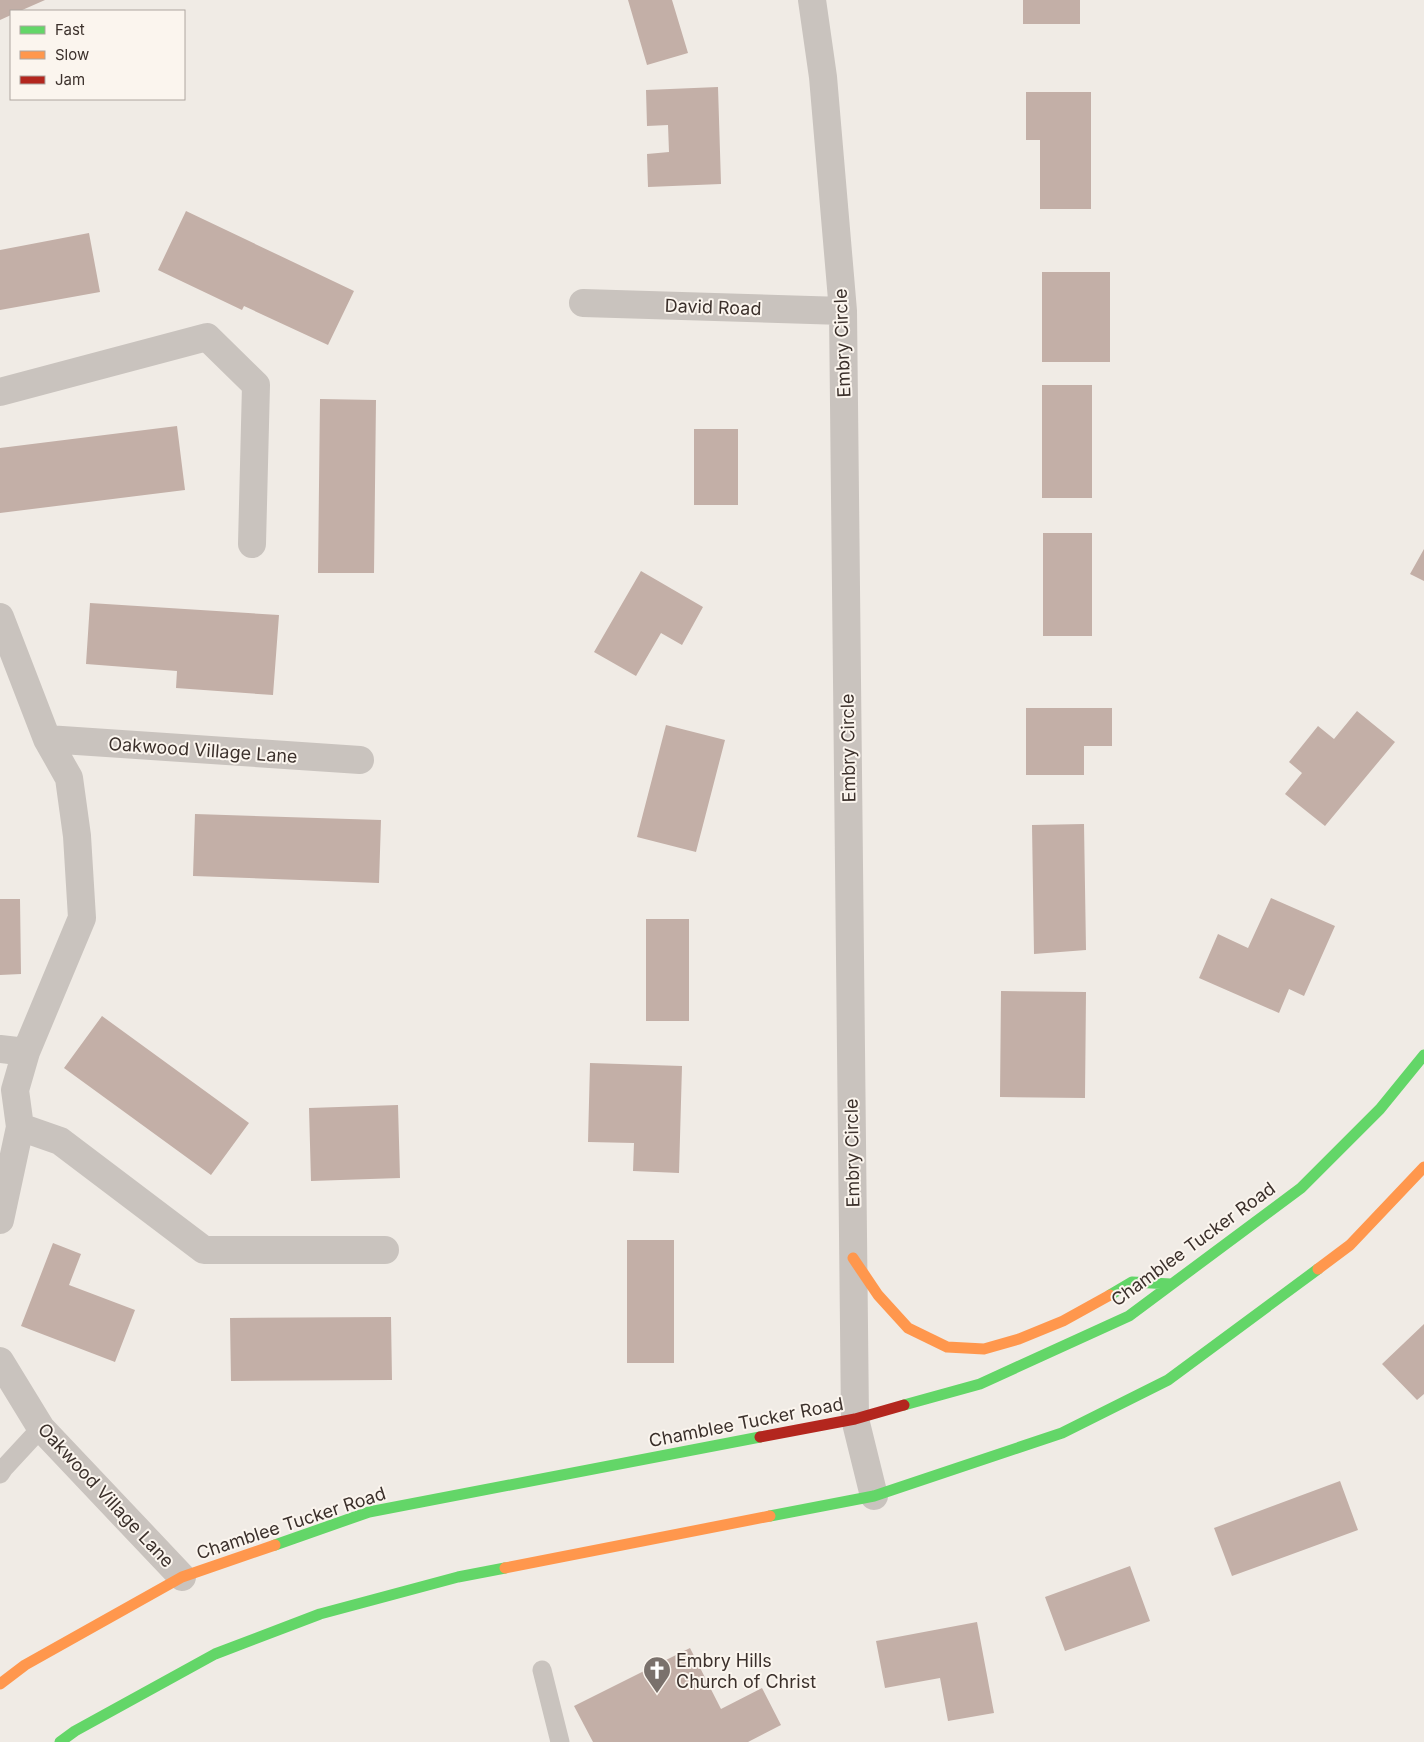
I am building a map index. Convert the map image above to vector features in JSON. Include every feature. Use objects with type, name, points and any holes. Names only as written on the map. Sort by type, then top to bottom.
[{"type":"main road","name":"Chamblee Tucker Road","points":[[0,1684],[25,1665],[182,1577],[369,1512],[855,1418],[980,1384],[1129,1316],[1300,1188],[1380,1109],[1424,1055]]},
{"type":"main road","points":[[60,1742],[215,1654],[320,1614],[458,1577],[874,1496],[1062,1434],[1168,1380],[1350,1245],[1424,1167]]},
{"type":"main road","points":[[853,1258],[878,1295],[908,1328],[947,1346],[984,1349],[1019,1339],[1063,1321],[1132,1282],[1171,1284]]},
{"type":"street","name":"Embry Circle","points":[[812,0],[822,77],[843,311],[855,1418],[874,1496]]},
{"type":"street","name":"David Road","points":[[583,303],[843,311]]},
{"type":"street","points":[[0,392],[207,337],[256,385],[252,544]]},
{"type":"street","points":[[0,617],[5,644],[47,739],[69,778],[77,836],[82,918],[13,1050],[15,1090],[20,1127],[0,1220]]},
{"type":"street","name":"Oakwood Village Lane","points":[[47,739],[360,760]]},
{"type":"street","points":[[20,1127],[60,1141],[204,1250],[385,1250]]},
{"type":"street","name":"Oakwood Village Lane","points":[[0,1361],[41,1428],[182,1577]]},
{"type":"lane","points":[[0,1474],[41,1428]]},
{"type":"lane","points":[[542,1670],[560,1742]]},
{"type":"building","points":[[0,0],[45,0],[22,10],[10,10],[10,15],[0,20]]},
{"type":"building","points":[[628,0],[672,0],[688,53],[647,65]]},
{"type":"building","points":[[1023,0],[1080,0],[1080,24],[1023,24]]},
{"type":"building","points":[[718,87],[721,184],[648,187],[647,154],[669,152],[668,125],[647,126],[646,90]]},
{"type":"building","points":[[1026,92],[1091,92],[1091,209],[1040,209],[1040,140],[1026,140]]},
{"type":"building","points":[[186,211],[354,291],[328,345],[244,306],[242,310],[158,270]]},
{"type":"building","points":[[89,233],[100,292],[0,310],[0,250]]},
{"type":"building","points":[[1042,272],[1110,272],[1110,362],[1042,362]]},
{"type":"building","points":[[1042,385],[1092,385],[1092,498],[1042,498]]},
{"type":"building","points":[[320,399],[376,400],[374,573],[318,573]]},
{"type":"building","points":[[177,426],[185,490],[0,513],[0,448]]},
{"type":"building","points":[[694,429],[738,429],[738,505],[694,505]]},
{"type":"building","points":[[1043,533],[1092,533],[1092,636],[1043,636]]},
{"type":"building","points":[[1424,549],[1424,581],[1410,574]]},
{"type":"building","points":[[641,571],[703,607],[682,645],[661,633],[636,676],[594,652]]},
{"type":"building","points":[[90,603],[279,615],[273,695],[176,688],[177,671],[86,664]]},
{"type":"building","points":[[1026,708],[1112,708],[1112,746],[1084,746],[1084,775],[1026,775]]},
{"type":"building","points":[[1357,711],[1395,742],[1325,826],[1285,794],[1302,773],[1289,762],[1318,726],[1334,739]]},
{"type":"building","points":[[666,725],[725,740],[696,852],[637,837]]},
{"type":"building","points":[[195,814],[381,820],[379,883],[193,876]]},
{"type":"building","points":[[1084,824],[1086,950],[1034,954],[1032,825]]},
{"type":"building","points":[[1271,898],[1335,926],[1304,996],[1289,989],[1279,1013],[1199,978],[1218,934],[1248,948]]},
{"type":"building","points":[[0,899],[20,899],[21,974],[0,975]]},
{"type":"building","points":[[646,919],[689,919],[689,1021],[646,1021]]},
{"type":"building","points":[[1001,991],[1086,992],[1085,1098],[1000,1097]]},
{"type":"building","points":[[102,1016],[249,1123],[211,1175],[64,1068]]},
{"type":"building","points":[[590,1063],[682,1066],[679,1173],[633,1171],[634,1143],[588,1142]]},
{"type":"building","points":[[398,1105],[400,1178],[311,1181],[309,1108]]},
{"type":"building","points":[[627,1240],[674,1240],[674,1363],[627,1363]]},
{"type":"building","points":[[53,1243],[81,1254],[69,1285],[135,1310],[115,1362],[21,1326]]},
{"type":"building","points":[[391,1317],[392,1380],[231,1381],[230,1318]]},
{"type":"building","points":[[1424,1324],[1424,1394],[1417,1400],[1382,1364]]},
{"type":"building","points":[[1340,1481],[1358,1530],[1232,1576],[1214,1528]]},
{"type":"building","points":[[1130,1566],[1150,1621],[1065,1651],[1045,1597]]},
{"type":"building","points":[[977,1622],[994,1713],[948,1721],[940,1678],[885,1688],[876,1641]]},
{"type":"building","name":"Embry Hills Church of Christ","points":[[690,1648],[721,1709],[762,1688],[781,1725],[748,1742],[593,1742],[574,1706]]},
{"type":"traffic: fast","points":[[904,1405],[980,1384],[1129,1316],[1301,1188],[1380,1109],[1424,1055]]},
{"type":"traffic: fast","points":[[770,1516],[874,1496],[1062,1433],[1168,1380],[1318,1269]]},
{"type":"traffic: fast","points":[[1110,1295],[1132,1282],[1171,1284]]},
{"type":"traffic: fast","points":[[275,1545],[369,1512],[760,1437]]},
{"type":"traffic: fast","points":[[60,1742],[75,1731],[215,1654],[320,1614],[458,1577],[505,1568]]},
{"type":"traffic: slow","points":[[1318,1269],[1350,1245],[1424,1167]]},
{"type":"traffic: slow","points":[[853,1258],[878,1295],[908,1328],[947,1347],[984,1349],[1019,1339],[1063,1321],[1110,1295]]},
{"type":"traffic: slow","points":[[505,1568],[770,1516]]},
{"type":"traffic: slow","points":[[0,1684],[25,1665],[182,1577],[275,1545]]},
{"type":"traffic: jam","points":[[760,1437],[855,1419],[904,1405]]},
{"type":"place","name":"Embry Hills Church of Christ","points":[[657,1694]]}]
